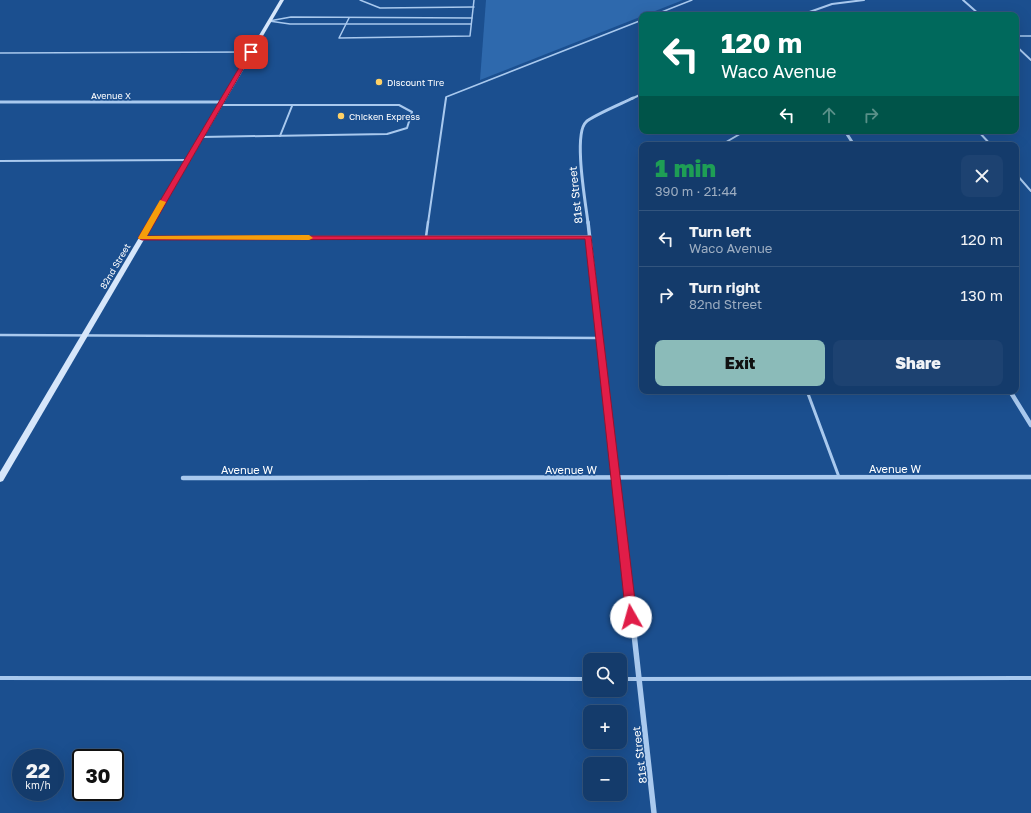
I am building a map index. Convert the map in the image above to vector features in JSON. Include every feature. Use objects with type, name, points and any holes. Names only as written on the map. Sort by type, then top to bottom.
[{"type":"main road","name":"82nd Street","points":[[1,476],[282,0]]},
{"type":"street","points":[[807,12],[833,3],[864,0]]},
{"type":"street","points":[[964,0],[977,12]]},
{"type":"street","points":[[1019,49],[1031,60]]},
{"type":"street","name":"81st Street","points":[[639,96],[586,122],[580,130],[580,156],[654,813]]},
{"type":"street","name":"Avenue X","points":[[0,102],[221,104]]},
{"type":"street","points":[[142,238],[589,237]]},
{"type":"street","points":[[1012,394],[1031,425]]},
{"type":"street","name":"Avenue W","points":[[183,478],[1031,478]]},
{"type":"lane","points":[[360,0],[380,8],[474,6]]},
{"type":"lane","points":[[349,18],[339,38],[470,36],[474,0]]},
{"type":"lane","points":[[662,12],[692,0]]},
{"type":"lane","points":[[269,21],[291,17],[472,18]]},
{"type":"lane","points":[[269,21],[290,24],[471,24]]},
{"type":"lane","points":[[426,237],[446,97],[639,21]]},
{"type":"lane","points":[[1019,36],[1031,36]]},
{"type":"lane","points":[[0,53],[251,52]]},
{"type":"lane","points":[[201,137],[387,134],[407,128],[412,112],[400,105],[292,106],[221,104]]},
{"type":"lane","points":[[280,136],[292,106]]},
{"type":"lane","points":[[726,142],[740,134]]},
{"type":"lane","points":[[981,134],[988,142]]},
{"type":"lane","points":[[0,161],[188,160]]},
{"type":"lane","points":[[1019,177],[1031,191]]},
{"type":"lane","points":[[0,335],[600,338]]},
{"type":"lane","points":[[808,394],[839,478]]},
{"type":"lane","points":[[0,678],[583,679]]},
{"type":"lane","points":[[627,679],[1031,678]]},
{"type":"shaded area","points":[[486,0],[683,0],[653,12],[639,12],[639,17],[480,80]]},
{"type":"slow traffic","points":[[163,202],[142,238],[309,238]]},
{"type":"place","name":"Discount Tire","points":[[379,82]]},
{"type":"place","name":"Chicken Express","points":[[341,116]]},
{"type":"route","points":[[251,52],[142,238],[589,237],[631,617]]}]
